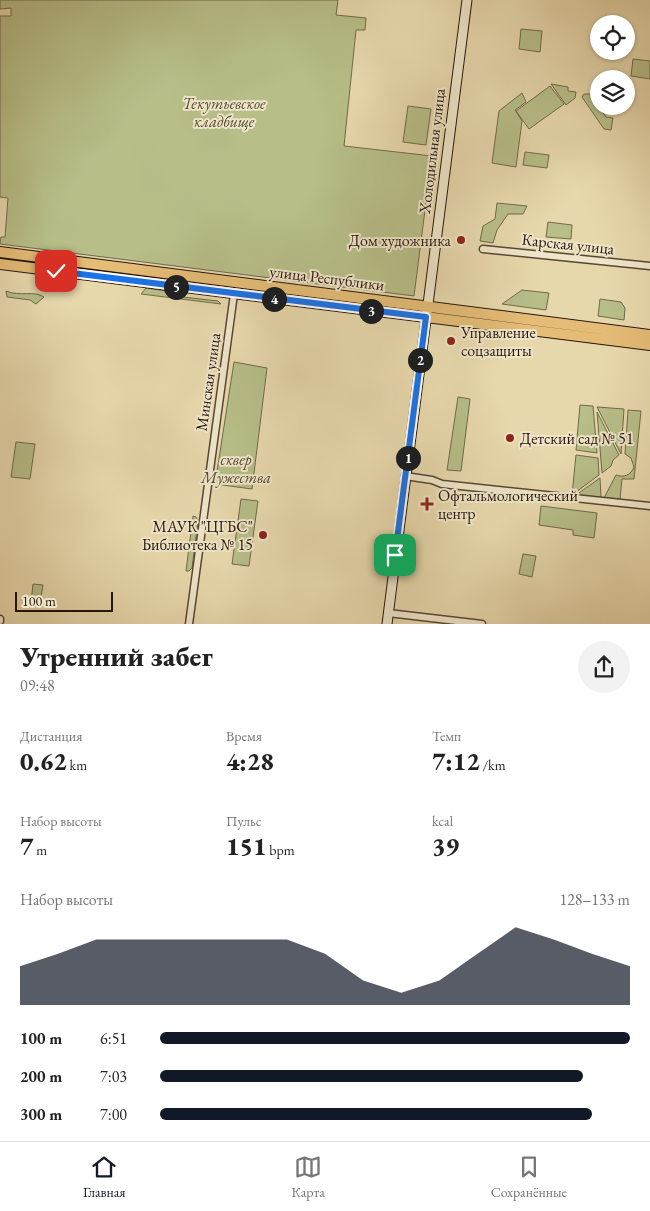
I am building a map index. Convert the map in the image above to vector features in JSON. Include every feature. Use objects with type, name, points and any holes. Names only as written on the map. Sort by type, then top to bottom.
[{"type":"main road","name":"улица Республики","points":[[0,252],[650,334]]},
{"type":"main road","name":"улица Республики","points":[[0,264],[650,345]]},
{"type":"street","name":"Холодильная улица","points":[[426,317],[466,0]]},
{"type":"street","name":"Карская улица","points":[[483,249],[650,266]]},
{"type":"street","name":"Минская улица","points":[[189,624],[234,294]]},
{"type":"street","points":[[387,624],[426,317]]},
{"type":"street","points":[[405,476],[432,480],[442,484],[650,506]]},
{"type":"street","points":[[388,612],[482,624]]},
{"type":"green space","name":"Текутьевское кладбище","points":[[0,0],[338,0],[336,15],[366,18],[365,30],[356,30],[344,146],[432,156],[414,296],[0,244],[1,237],[5,237],[8,198],[0,197],[0,16],[11,16],[11,8],[0,9]]},
{"type":"green space","points":[[521,29],[542,31],[540,52],[519,49]]},
{"type":"green space","points":[[633,60],[650,61],[650,79],[635,77],[635,70],[632,70]]},
{"type":"green space","points":[[551,84],[568,87],[568,91],[576,92],[575,98],[566,105]]},
{"type":"green space","points":[[550,86],[564,104],[529,129],[516,111]]},
{"type":"green space","points":[[522,93],[526,102],[515,110],[522,121],[516,167],[492,163],[499,111]]},
{"type":"green space","points":[[584,94],[590,94],[590,109],[582,97]]},
{"type":"green space","points":[[408,106],[431,109],[426,145],[403,142]]},
{"type":"green space","points":[[594,115],[605,115],[613,118],[611,130],[604,129]]},
{"type":"green space","points":[[525,152],[549,155],[547,168],[523,165]]},
{"type":"green space","points":[[497,203],[527,206],[523,214],[508,214],[497,230],[493,243],[480,241],[483,226],[495,219]]},
{"type":"green space","points":[[548,222],[572,225],[571,239],[546,237]]},
{"type":"green space","points":[[146,288],[173,292],[183,297],[218,301],[221,304],[141,294]]},
{"type":"green space","points":[[522,290],[549,293],[546,310],[502,304]]},
{"type":"green space","points":[[6,291],[36,294],[44,297],[36,304],[30,300],[7,297]]},
{"type":"green space","points":[[600,299],[621,302],[625,308],[624,320],[598,316]]},
{"type":"green space","name":"сквер Мужества","points":[[234,362],[267,368],[252,489],[215,484]]},
{"type":"green space","points":[[458,397],[470,399],[461,471],[447,470]]},
{"type":"green space","points":[[580,405],[593,406],[597,453],[576,450]]},
{"type":"green space","points":[[597,407],[624,409],[621,454]]},
{"type":"green space","points":[[628,410],[641,411],[634,479],[622,479],[620,499],[604,498],[616,475],[627,475],[634,467],[631,458],[625,454]]},
{"type":"green space","points":[[597,412],[619,455],[613,460],[611,466],[602,473]]},
{"type":"green space","points":[[16,442],[35,444],[30,479],[11,477]]},
{"type":"green space","points":[[576,455],[598,458],[599,475],[572,495]]},
{"type":"green space","points":[[600,478],[601,497],[576,495]]},
{"type":"green space","points":[[241,499],[258,501],[249,566],[232,564]]},
{"type":"green space","points":[[541,506],[597,513],[594,538],[573,535],[573,530],[539,525]]},
{"type":"green space","points":[[193,516],[198,521],[192,568],[186,571]]},
{"type":"green space","points":[[523,554],[536,556],[532,577],[519,574]]},
{"type":"green space","points":[[33,584],[43,585],[40,603],[31,602]]},
{"type":"place","name":"Дом художника","points":[[461,240]]},
{"type":"place","name":"Управление соцзащиты","points":[[451,341]]},
{"type":"place","name":"Детский сад № 51","points":[[510,438]]},
{"type":"place","name":"Офтальмологический центр","points":[[427,504]]},
{"type":"place","name":"МАУК \"ЦГБС\" Библиотека № 15","points":[[263,535]]},
{"type":"route","points":[[56,271],[426,317],[395,555]]}]
